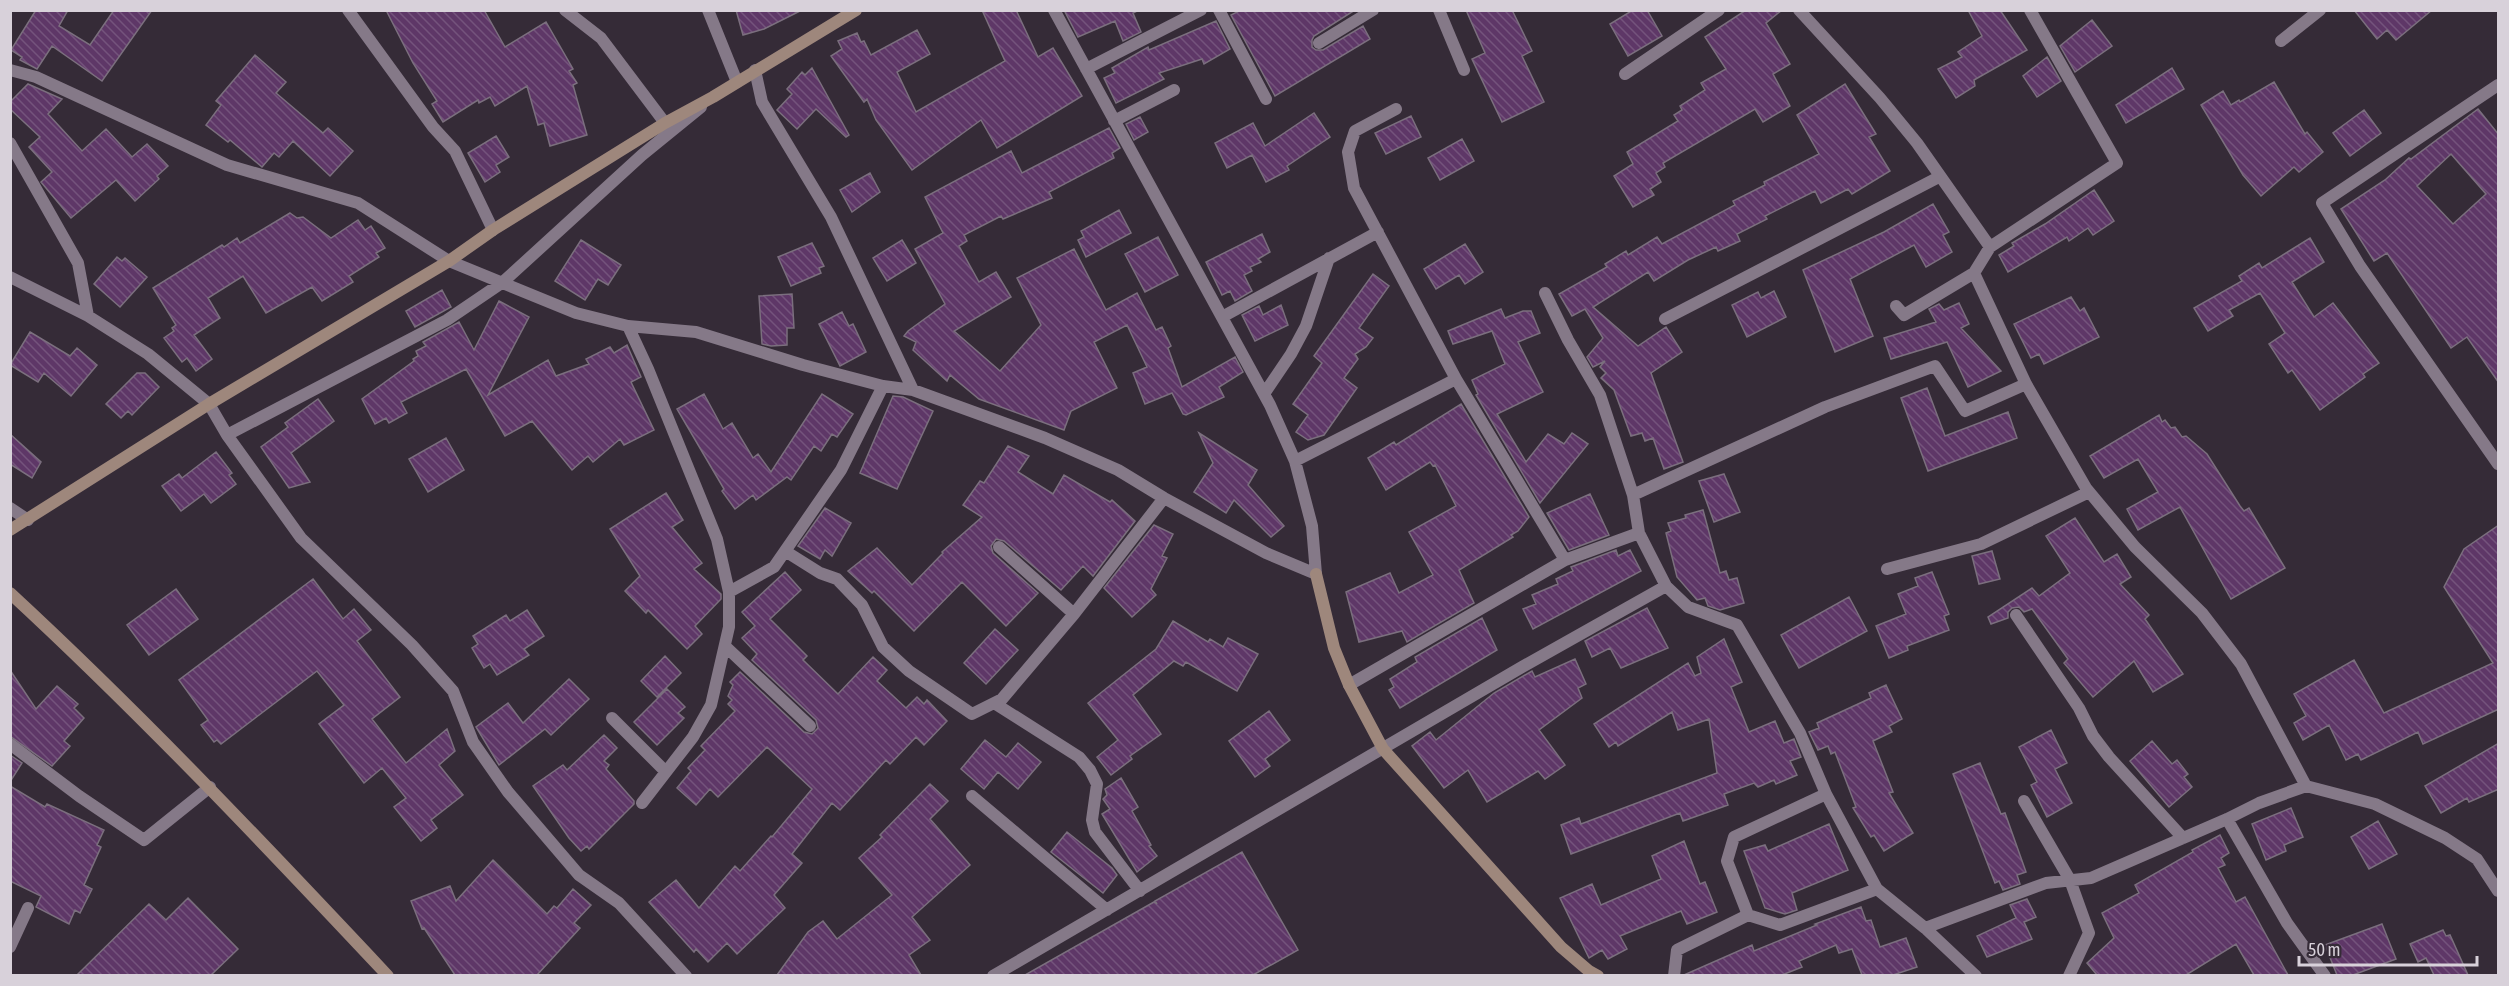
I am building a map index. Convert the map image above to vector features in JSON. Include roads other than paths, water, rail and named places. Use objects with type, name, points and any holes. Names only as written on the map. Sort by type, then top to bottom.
[{"type":"street","points":[[348,10],[433,127],[456,152],[493,230]]},
{"type":"street","points":[[565,10],[601,38],[665,123]]},
{"type":"street","points":[[708,10],[737,82]]},
{"type":"street","points":[[10,530],[209,404],[449,261],[493,230],[665,123],[713,97],[856,10]]},
{"type":"street","points":[[1054,10],[1264,394],[1295,461],[1312,526],[1316,574],[1334,648],[1349,685],[1383,748],[1561,947],[1589,971],[1598,975]]},
{"type":"street","points":[[1086,69],[1201,10]]},
{"type":"street","points":[[1219,10],[1266,99]]},
{"type":"street","points":[[1319,43],[1373,10]]},
{"type":"street","points":[[1439,10],[1464,70]]},
{"type":"street","points":[[1624,74],[1719,10]]},
{"type":"street","points":[[1799,10],[1880,98],[1917,143],[1990,247]]},
{"type":"street","points":[[1896,306],[1904,315],[1974,273],[1990,247],[2117,163],[2031,10]]},
{"type":"street","points":[[2281,41],[2320,10]]},
{"type":"street","points":[[10,70],[36,77],[227,165],[357,203],[449,261],[576,314],[628,326],[696,332],[803,365],[883,386],[914,390],[1045,438],[1118,470],[1164,498],[1266,553],[1316,574]]},
{"type":"street","points":[[755,70],[762,102],[831,218],[914,390]]},
{"type":"street","points":[[2499,85],[2322,203],[2360,266],[2499,464]]},
{"type":"street","points":[[1114,121],[1174,90]]},
{"type":"street","points":[[227,435],[447,320],[503,282],[642,155],[713,97]]},
{"type":"street","points":[[1396,109],[1355,131],[1348,152],[1354,188],[1456,379],[1565,560]]},
{"type":"street","points":[[10,143],[78,263],[88,316]]},
{"type":"street","points":[[1665,319],[1939,177]]},
{"type":"street","points":[[1222,317],[1378,232]]},
{"type":"street","points":[[1264,394],[1292,354],[1306,326],[1329,258]]},
{"type":"street","points":[[1974,273],[2026,384],[2090,492],[2135,548],[2202,613],[2241,664],[2306,786]]},
{"type":"street","points":[[10,277],[88,316],[148,354],[209,404],[227,435],[301,538],[412,645],[453,691],[473,742],[508,792],[579,875],[619,903],[686,975]]},
{"type":"street","points":[[1545,293],[1568,340],[1600,395],[1633,495],[1639,533],[1666,586],[1688,607],[1737,625],[1800,733],[1826,794],[1877,889],[1926,928],[1976,975]]},
{"type":"street","points":[[628,326],[648,369],[717,539],[729,592],[729,627],[711,705],[693,737],[642,803]]},
{"type":"street","points":[[1633,495],[1825,408],[1935,366],[1965,411],[2026,384]]},
{"type":"street","points":[[1295,461],[1456,379]]},
{"type":"street","points":[[729,592],[774,567],[841,470],[883,386]]},
{"type":"street","points":[[1887,569],[1981,544],[2090,492]]},
{"type":"street","points":[[785,551],[820,573],[837,579],[862,604],[883,647],[909,671],[972,714],[1002,699],[1074,614],[1164,498]]},
{"type":"street","points":[[10,508],[28,520]]},
{"type":"street","points":[[1349,685],[1565,560],[1639,533]]},
{"type":"street","points":[[999,547],[1074,614]]},
{"type":"street","points":[[993,975],[1666,586]]},
{"type":"street","points":[[10,593],[94,670],[210,787],[388,975]]},
{"type":"street","points":[[2016,615],[2079,708],[2093,736],[2109,757],[2183,838]]},
{"type":"street","points":[[725,646],[810,726]]},
{"type":"street","points":[[994,703],[1079,757],[1096,784],[1092,820],[1095,832],[1140,891]]},
{"type":"street","points":[[612,718],[666,772]]},
{"type":"street","points":[[10,744],[79,796],[144,840],[210,787]]},
{"type":"street","points":[[1926,928],[2046,883],[2091,878],[2259,803],[2306,786],[2375,804],[2445,838],[2477,859],[2499,891]]},
{"type":"street","points":[[1748,915],[1727,861],[1734,837],[1826,794]]},
{"type":"street","points":[[972,796],[1107,910]]},
{"type":"street","points":[[2024,801],[2070,880],[2089,933],[2069,975]]},
{"type":"street","points":[[2227,819],[2287,923],[2325,975]]},
{"type":"street","points":[[1674,975],[1677,950],[1748,915],[1780,925],[1877,889]]},
{"type":"street","points":[[10,947],[28,908]]}]
